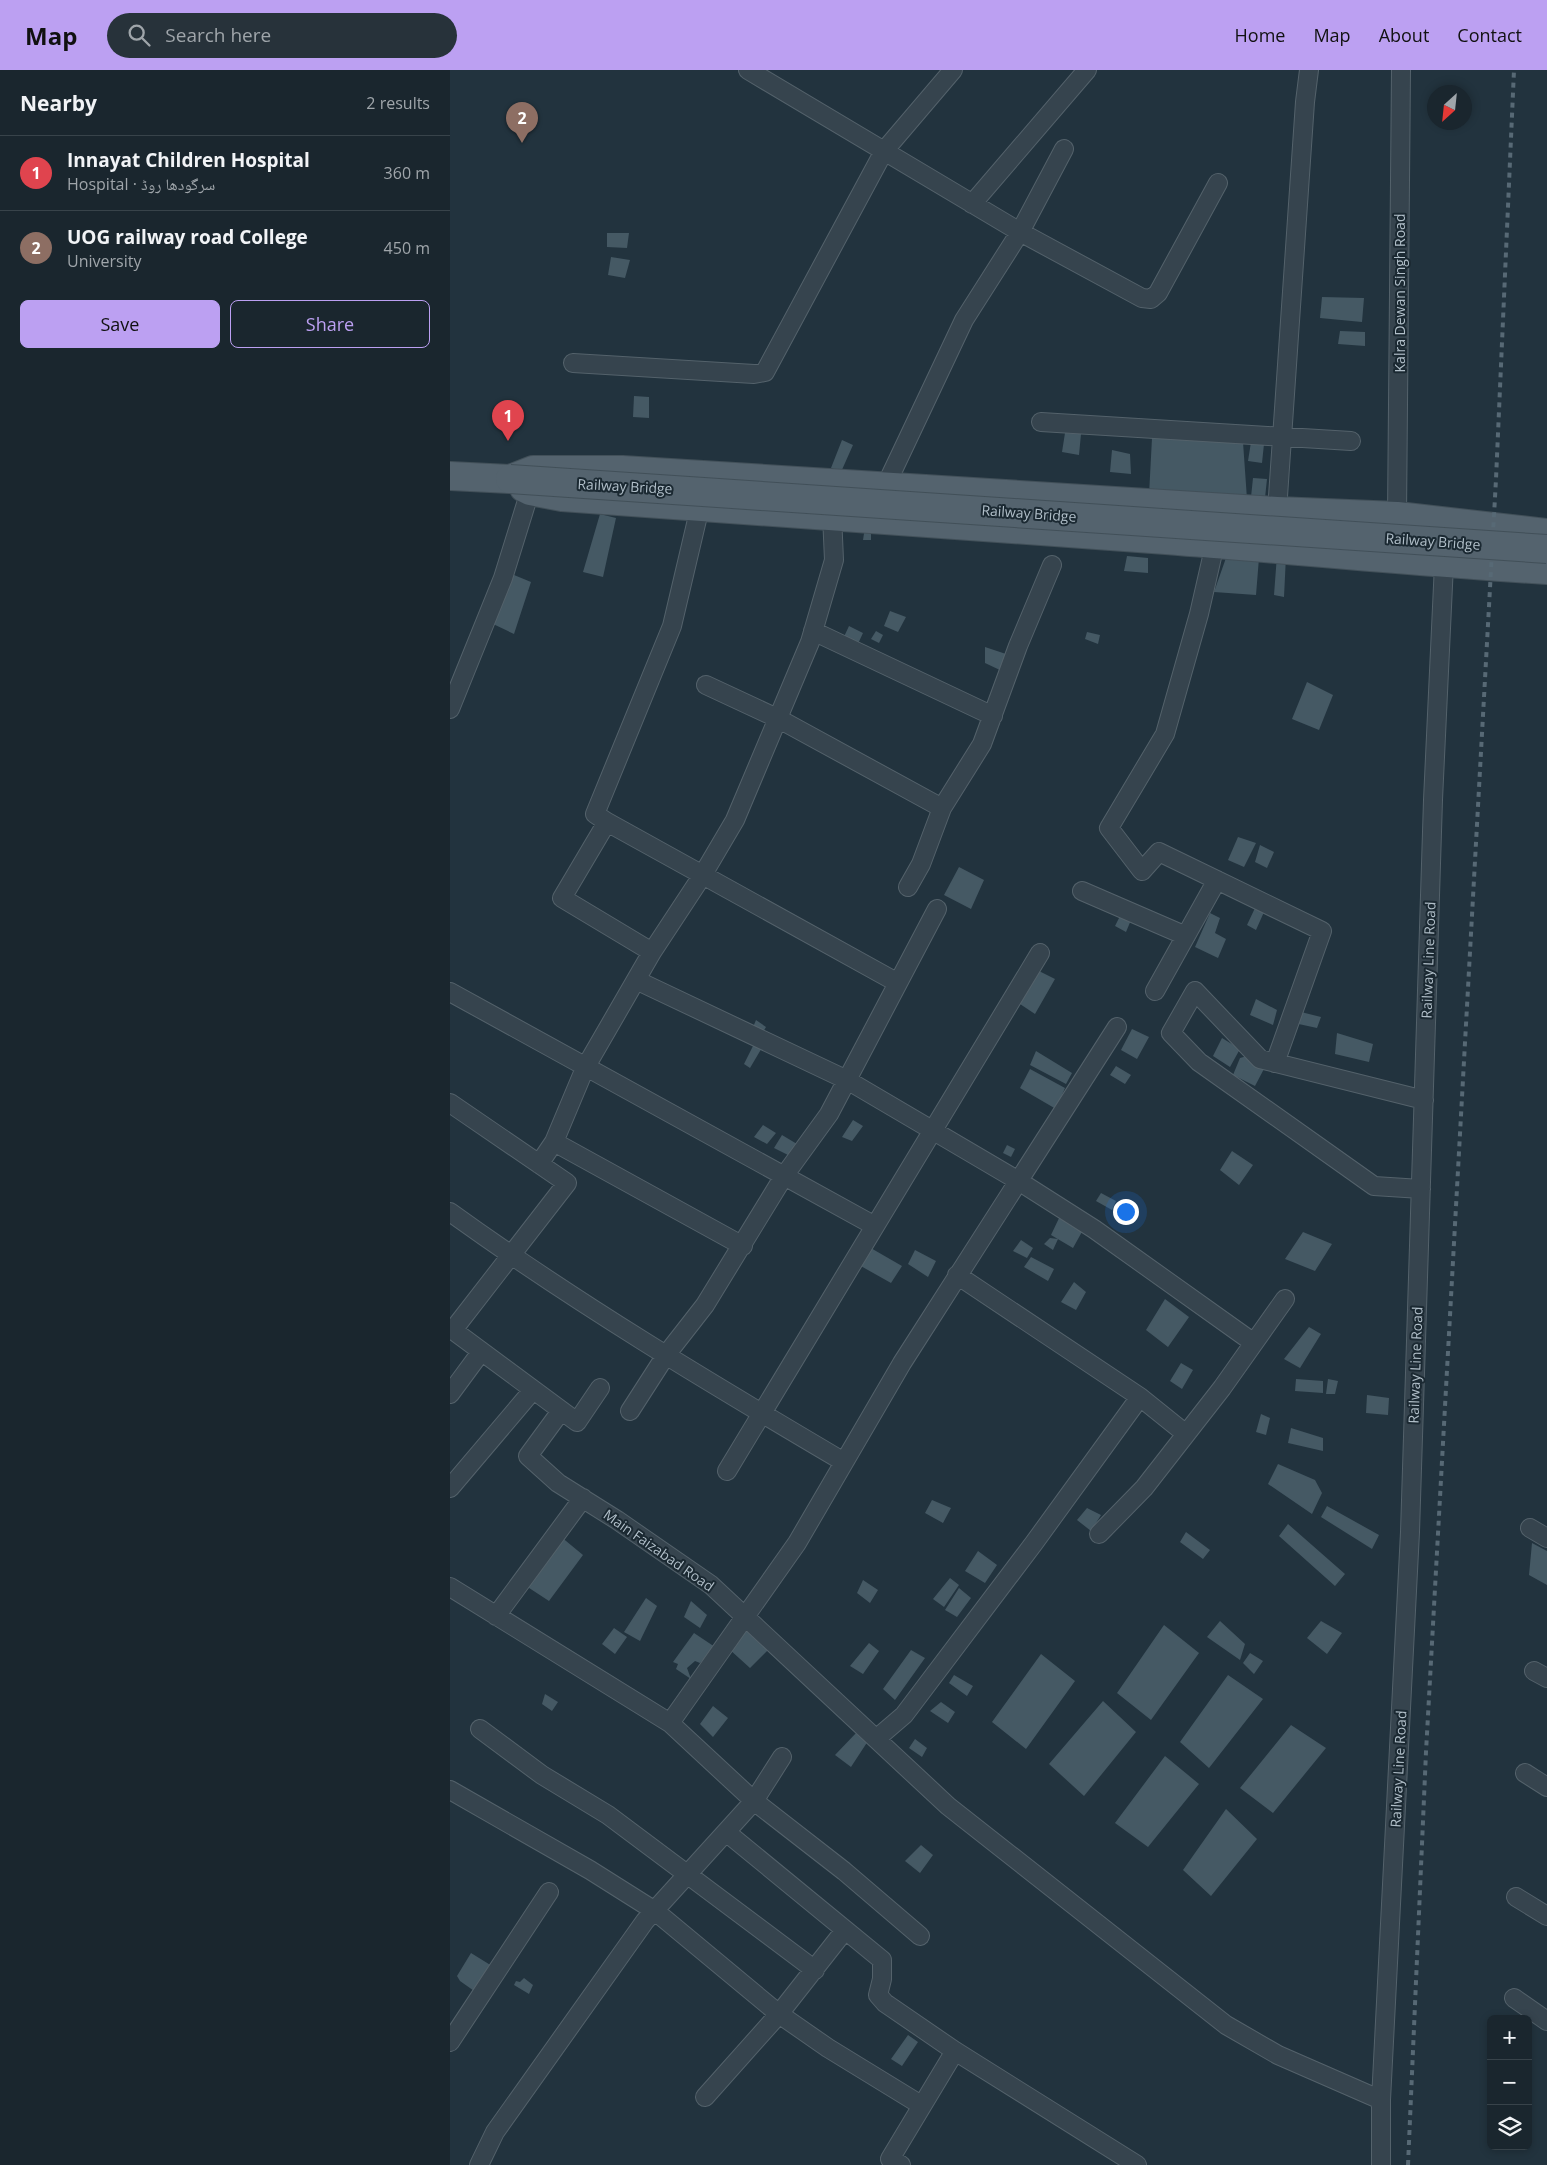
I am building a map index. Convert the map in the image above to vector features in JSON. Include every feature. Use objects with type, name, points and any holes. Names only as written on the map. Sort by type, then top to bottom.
[{"type":"main road","points":[[520,485],[533,470],[570,468],[886,485],[1277,511],[1397,516],[1547,533]]},
{"type":"main road","points":[[450,476],[520,485],[562,497],[832,515],[1215,544],[1444,564],[1547,570]]},
{"type":"main road","name":"Railway Bridge","points":[[520,485],[1547,549]]},
{"type":"street","points":[[748,70],[1020,232],[1142,298],[1151,299],[1158,293],[1218,183]]},
{"type":"street","points":[[574,363],[754,374],[765,372],[884,151],[953,70]]},
{"type":"street","points":[[972,204],[1087,70]]},
{"type":"street","points":[[1277,511],[1305,102],[1309,70]]},
{"type":"street","name":"Kalra Dewan Singh Road","points":[[1397,516],[1401,70]]},
{"type":"street","points":[[886,485],[964,320],[1020,232],[1064,149]]},
{"type":"street","points":[[1040,422],[1351,441]]},
{"type":"street","points":[[450,710],[503,578],[520,485]]},
{"type":"street","points":[[700,507],[672,626],[595,814],[702,876],[898,983]]},
{"type":"street","points":[[539,1164],[554,1142],[585,1068],[652,952],[702,876],[735,820],[814,631],[834,560],[832,515]]},
{"type":"street","points":[[1215,544],[1166,734],[1109,828],[1142,871],[1159,852],[1322,931],[1275,1063]]},
{"type":"street","name":"Railway Line Road","points":[[1381,2165],[1381,2100],[1410,1532],[1433,800],[1444,564]]},
{"type":"street","points":[[908,887],[921,864],[942,808],[982,744],[1018,646],[1052,566]]},
{"type":"street","points":[[814,631],[993,716]]},
{"type":"street","points":[[706,686],[778,719],[942,808]]},
{"type":"street","points":[[607,822],[562,898],[652,952]]},
{"type":"street","points":[[1155,991],[1217,880]]},
{"type":"street","points":[[1082,891],[1186,936]]},
{"type":"street","points":[[630,1411],[666,1356],[705,1305],[743,1246],[784,1176],[829,1114],[937,909]]},
{"type":"street","points":[[727,1471],[1040,953]]},
{"type":"street","points":[[636,980],[847,1080],[1017,1180],[1094,1229],[1254,1343]]},
{"type":"street","points":[[1421,1189],[1374,1186],[1199,1062],[1171,1033],[1196,991],[1260,1059],[1424,1100]]},
{"type":"street","points":[[450,992],[875,1226]]},
{"type":"street","points":[[670,1723],[797,1543],[902,1363],[1017,1180],[1117,1027]]},
{"type":"street","points":[[450,1103],[567,1184],[512,1256],[452,1329],[577,1422],[600,1388]]},
{"type":"street","points":[[554,1142],[743,1246]]},
{"type":"street","points":[[450,1212],[512,1256],[666,1356],[844,1462]]},
{"type":"street","points":[[957,1275],[1140,1397],[1186,1434]]},
{"type":"street","points":[[1098,1534],[1144,1488],[1285,1299]]},
{"type":"street","points":[[450,1394],[481,1352]]},
{"type":"street","points":[[450,1488],[533,1390]]},
{"type":"street","points":[[876,1739],[904,1715],[1034,1543],[1140,1397]]},
{"type":"street","name":"Main Faizabad Road","points":[[561,1411],[528,1456],[558,1483],[711,1585],[948,1806],[1226,2025],[1278,2055],[1381,2100]]},
{"type":"street","points":[[496,1616],[583,1498]]},
{"type":"street","points":[[1530,1528],[1547,1538]]},
{"type":"street","points":[[450,1587],[670,1723],[754,1801],[844,1870],[920,1936]]},
{"type":"street","points":[[480,1729],[542,1775],[608,1815],[815,1970]]},
{"type":"street","points":[[479,2165],[495,2132],[646,1920],[754,1801],[782,1756]]},
{"type":"street","points":[[1525,1773],[1547,1787]]},
{"type":"street","points":[[450,1790],[590,1870],[655,1911],[779,2014],[828,2048],[921,2105]]},
{"type":"street","points":[[726,1832],[882,1960],[882,1979],[878,1995],[885,2003],[955,2051],[1137,2165]]},
{"type":"street","points":[[450,2020],[460,2027],[450,2042],[456,2034],[549,1892]]},
{"type":"street","points":[[1516,1897],[1547,1916]]},
{"type":"street","points":[[705,2097],[779,2014],[845,1930]]},
{"type":"street","points":[[1514,1998],[1547,2021]]},
{"type":"street","points":[[892,2163],[921,2105],[955,2051]]},
{"type":"building","points":[[607,233],[629,233],[627,248],[607,247]]},
{"type":"building","points":[[611,257],[630,260],[625,278],[608,275]]},
{"type":"building","points":[[1322,297],[1364,298],[1362,322],[1320,318]]},
{"type":"building","points":[[1340,331],[1365,332],[1365,346],[1338,344]]},
{"type":"building","points":[[634,396],[649,397],[649,418],[633,417]]},
{"type":"building","points":[[1065,433],[1081,434],[1079,455],[1062,452]]},
{"type":"building","points":[[1152,438],[1243,442],[1247,499],[1149,495]]},
{"type":"building","points":[[842,440],[853,445],[841,472],[831,468]]},
{"type":"building","points":[[1251,442],[1264,444],[1262,463],[1248,461]]},
{"type":"building","points":[[1112,450],[1130,454],[1131,474],[1110,472]]},
{"type":"building","points":[[1253,478],[1267,479],[1265,498],[1251,497]]},
{"type":"building","points":[[600,514],[616,518],[603,577],[583,572]]},
{"type":"building","points":[[865,527],[871,528],[871,540],[863,540]]},
{"type":"building","points":[[1227,555],[1259,558],[1256,595],[1214,592]]},
{"type":"building","points":[[1277,555],[1286,556],[1284,597],[1274,595]]},
{"type":"building","points":[[1127,556],[1148,558],[1148,573],[1124,571]]},
{"type":"building","points":[[507,572],[531,582],[514,634],[491,623]]},
{"type":"building","points":[[890,611],[906,617],[898,632],[884,626]]},
{"type":"building","points":[[849,626],[863,633],[856,648],[842,641]]},
{"type":"building","points":[[876,631],[883,635],[879,643],[871,639]]},
{"type":"building","points":[[1087,632],[1100,635],[1098,644],[1085,639]]},
{"type":"building","points":[[985,647],[1006,654],[1002,671],[985,663]]},
{"type":"building","points":[[1307,682],[1333,695],[1319,730],[1292,719]]},
{"type":"building","points":[[1238,837],[1256,843],[1244,867],[1228,860]]},
{"type":"building","points":[[1260,845],[1274,852],[1267,868],[1255,862]]},
{"type":"building","points":[[959,867],[984,880],[971,909],[944,895]]},
{"type":"building","points":[[1255,908],[1264,912],[1256,930],[1247,925]]},
{"type":"building","points":[[1210,913],[1220,918],[1215,933],[1226,939],[1218,958],[1195,947]]},
{"type":"building","points":[[1120,916],[1131,920],[1126,932],[1115,926]]},
{"type":"building","points":[[1037,970],[1055,979],[1035,1014],[1017,1002]]},
{"type":"building","points":[[1256,999],[1277,1010],[1273,1025],[1250,1015]]},
{"type":"building","points":[[1297,1011],[1321,1017],[1317,1028],[1294,1023]]},
{"type":"building","points":[[756,1020],[766,1027],[760,1037],[751,1032]]},
{"type":"building","points":[[1132,1029],[1149,1037],[1137,1059],[1121,1050]]},
{"type":"building","points":[[1337,1033],[1373,1044],[1369,1062],[1335,1054]]},
{"type":"building","points":[[1222,1038],[1240,1049],[1230,1067],[1213,1056]]},
{"type":"building","points":[[755,1042],[763,1046],[750,1068],[744,1064]]},
{"type":"building","points":[[1036,1051],[1072,1073],[1066,1084],[1030,1065]]},
{"type":"building","points":[[1247,1056],[1265,1067],[1255,1086],[1233,1075],[1240,1058]]},
{"type":"building","points":[[1116,1066],[1131,1075],[1125,1084],[1110,1075]]},
{"type":"building","points":[[1030,1069],[1065,1088],[1056,1109],[1020,1088]]},
{"type":"building","points":[[853,1120],[863,1126],[852,1141],[842,1137]]},
{"type":"building","points":[[763,1125],[776,1133],[767,1144],[754,1137]]},
{"type":"building","points":[[782,1135],[797,1144],[790,1156],[774,1148]]},
{"type":"building","points":[[1007,1145],[1015,1149],[1011,1157],[1003,1153]]},
{"type":"building","points":[[1232,1151],[1253,1165],[1239,1185],[1220,1170]]},
{"type":"building","points":[[1101,1193],[1116,1201],[1112,1210],[1096,1201]]},
{"type":"building","points":[[1060,1216],[1083,1230],[1073,1248],[1051,1235]]},
{"type":"building","points":[[1303,1232],[1332,1244],[1315,1271],[1285,1259]]},
{"type":"building","points":[[1050,1238],[1058,1239],[1053,1250],[1044,1244]]},
{"type":"building","points":[[1021,1240],[1033,1248],[1027,1258],[1013,1251]]},
{"type":"building","points":[[869,1247],[902,1266],[891,1283],[859,1265]]},
{"type":"building","points":[[915,1250],[936,1261],[928,1277],[908,1264]]},
{"type":"building","points":[[1031,1257],[1054,1269],[1048,1281],[1024,1267]]},
{"type":"building","points":[[1074,1282],[1086,1292],[1076,1310],[1061,1302]]},
{"type":"building","points":[[1165,1299],[1189,1317],[1168,1347],[1146,1330]]},
{"type":"building","points":[[1309,1327],[1321,1334],[1300,1368],[1284,1359]]},
{"type":"building","points":[[1181,1363],[1193,1370],[1182,1389],[1170,1381]]},
{"type":"building","points":[[1296,1379],[1323,1381],[1323,1393],[1295,1391]]},
{"type":"building","points":[[1328,1379],[1338,1381],[1335,1394],[1326,1394]]},
{"type":"building","points":[[1367,1395],[1389,1398],[1388,1415],[1366,1413]]},
{"type":"building","points":[[1261,1414],[1270,1418],[1266,1435],[1256,1432]]},
{"type":"building","points":[[1291,1428],[1323,1438],[1323,1451],[1288,1443]]},
{"type":"building","points":[[1278,1464],[1315,1480],[1322,1493],[1312,1514],[1268,1484]]},
{"type":"building","points":[[932,1500],[951,1508],[943,1523],[925,1513]]},
{"type":"building","points":[[1327,1506],[1379,1535],[1372,1549],[1321,1517]]},
{"type":"building","points":[[1087,1508],[1101,1515],[1091,1531],[1077,1520]]},
{"type":"building","points":[[1288,1524],[1345,1574],[1335,1586],[1279,1536]]},
{"type":"building","points":[[1186,1532],[1210,1550],[1203,1559],[1180,1542]]},
{"type":"building","points":[[560,1536],[583,1555],[549,1601],[523,1584]]},
{"type":"building","points":[[1532,1543],[1547,1551],[1547,1585],[1529,1575]]},
{"type":"building","points":[[978,1551],[997,1565],[985,1583],[965,1571]]},
{"type":"building","points":[[950,1578],[959,1585],[944,1607],[933,1599]]},
{"type":"building","points":[[863,1580],[878,1590],[870,1603],[857,1593]]},
{"type":"building","points":[[959,1588],[971,1598],[957,1617],[945,1610]]},
{"type":"building","points":[[646,1598],[657,1606],[640,1641],[624,1632]]},
{"type":"building","points":[[691,1601],[707,1615],[700,1628],[684,1617]]},
{"type":"building","points":[[1220,1621],[1245,1644],[1240,1660],[1207,1637]]},
{"type":"building","points":[[1321,1621],[1342,1633],[1327,1654],[1307,1638]]},
{"type":"building","points":[[746,1625],[771,1647],[750,1668],[729,1649]]},
{"type":"building","points":[[1164,1625],[1199,1653],[1151,1720],[1117,1693]]},
{"type":"building","points":[[614,1628],[627,1637],[615,1654],[602,1644]]},
{"type":"building","points":[[694,1633],[715,1647],[700,1663],[695,1661],[687,1668],[691,1679],[676,1669],[678,1664],[673,1662]]},
{"type":"building","points":[[869,1643],[879,1651],[863,1674],[850,1666]]},
{"type":"building","points":[[911,1650],[925,1658],[895,1700],[883,1689]]},
{"type":"building","points":[[1250,1653],[1263,1661],[1254,1674],[1243,1663]]},
{"type":"building","points":[[1041,1654],[1075,1681],[1026,1749],[992,1722]]},
{"type":"building","points":[[954,1675],[973,1686],[967,1696],[949,1683]]},
{"type":"building","points":[[1228,1675],[1263,1699],[1209,1768],[1180,1742]]},
{"type":"building","points":[[545,1694],[558,1702],[552,1711],[542,1704]]},
{"type":"building","points":[[1103,1701],[1136,1732],[1084,1796],[1049,1764]]},
{"type":"building","points":[[941,1702],[955,1712],[948,1723],[930,1711]]},
{"type":"building","points":[[713,1706],[728,1718],[713,1737],[700,1724]]},
{"type":"building","points":[[1291,1725],[1326,1748],[1273,1813],[1240,1788]]},
{"type":"building","points":[[857,1732],[868,1741],[851,1767],[835,1755]]},
{"type":"building","points":[[915,1739],[927,1748],[922,1757],[909,1748]]},
{"type":"building","points":[[1165,1756],[1199,1784],[1148,1847],[1115,1823]]},
{"type":"building","points":[[1226,1809],[1257,1839],[1211,1896],[1183,1870]]},
{"type":"building","points":[[921,1845],[933,1855],[920,1873],[905,1861]]},
{"type":"building","points":[[471,1953],[492,1966],[477,1993],[460,1981],[457,1976]]},
{"type":"building","points":[[524,1978],[533,1985],[529,1994],[514,1985],[516,1981],[520,1982]]},
{"type":"building","points":[[908,2035],[918,2042],[902,2066],[891,2059]]},
{"type":"railway","points":[[1408,2165],[1426,1752],[1496,479],[1514,70]]},
{"type":"place","name":"UOG railway road College","points":[[522,143]]},
{"type":"place","name":"Innayat Children Hospital","points":[[508,441]]}]
